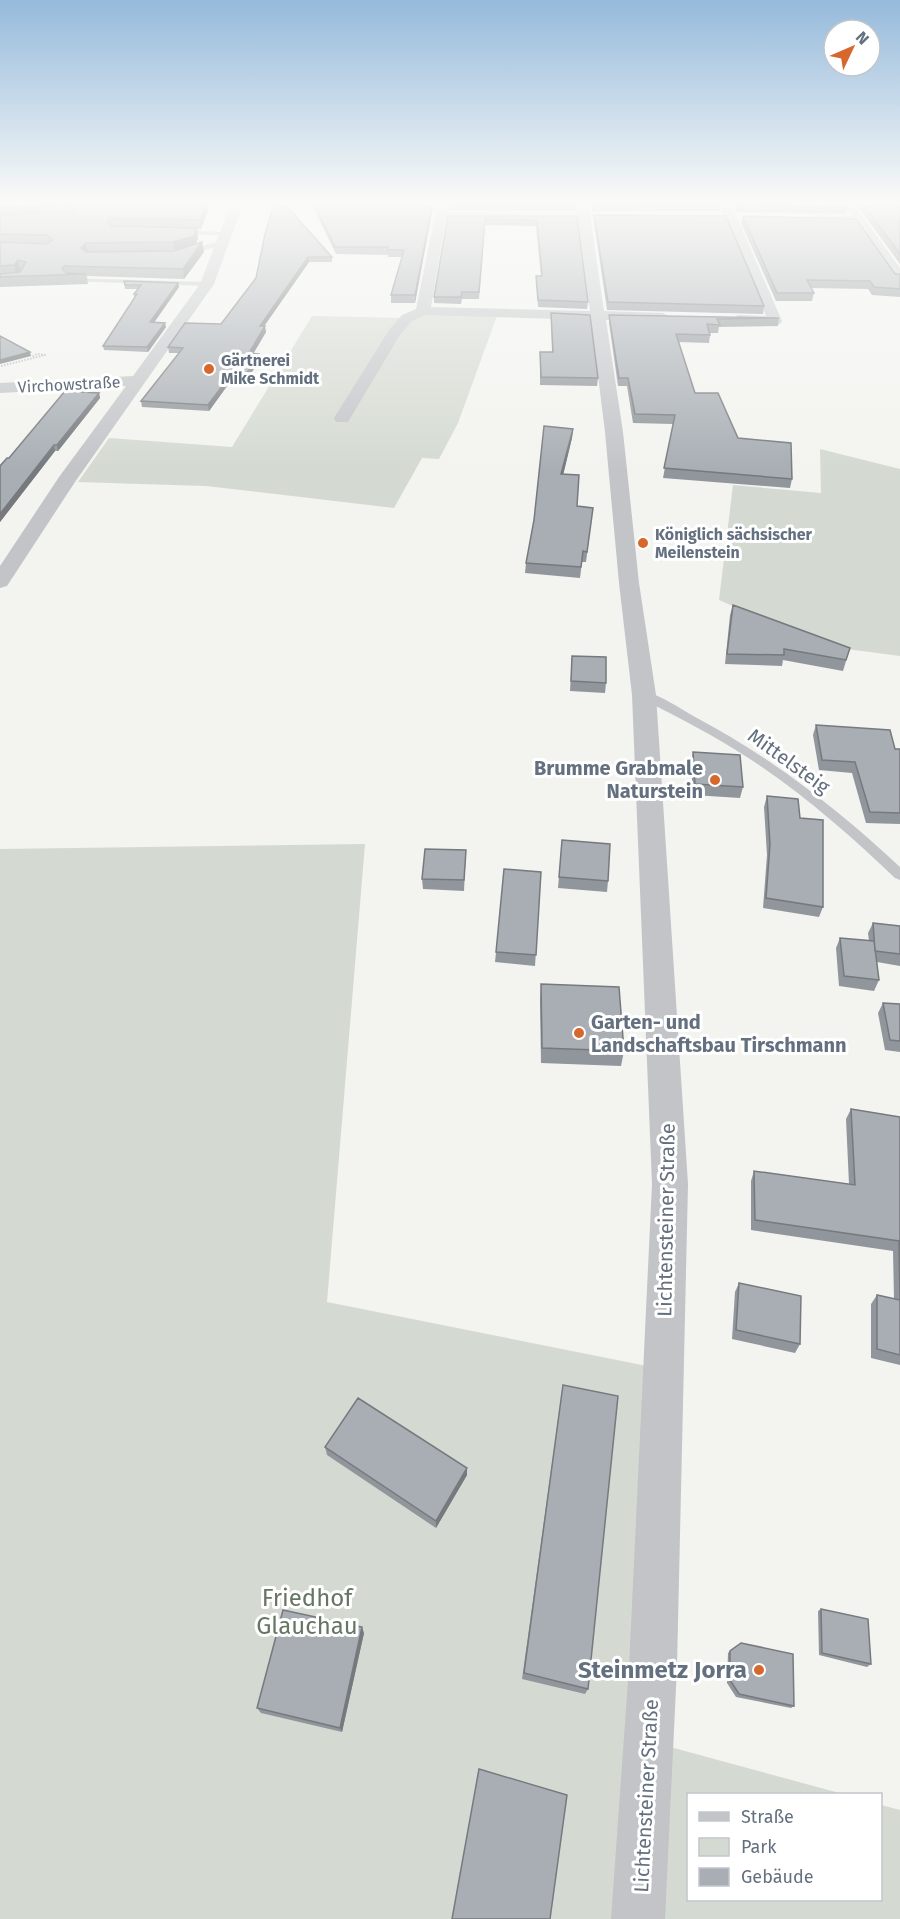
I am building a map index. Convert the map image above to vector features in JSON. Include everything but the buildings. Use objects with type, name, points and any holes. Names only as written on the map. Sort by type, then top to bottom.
[{"type":"street","points":[[0,582],[66,482],[202,291]]},
{"type":"street","points":[[423,311],[427,291]]},
{"type":"street","name":"Lichtensteiner Straße","points":[[594,291],[614,432],[629,583],[644,695],[670,1184],[653,1667],[638,1919]]},
{"type":"street","points":[[727,319],[775,321],[762,291]]},
{"type":"street","points":[[342,418],[394,333],[407,318],[423,311],[680,317]]},
{"type":"street","name":"Virchowstraße","points":[[0,388],[139,380]]},
{"type":"lane","name":"Mittelsteig","points":[[644,695],[708,728],[759,760],[862,839],[900,875]]},
{"type":"path","points":[[0,366],[32,356],[28,351]]},
{"type":"green space","points":[[423,311],[498,313],[458,423],[439,459],[422,458],[394,508],[206,486],[78,482],[109,438],[232,447],[312,316],[407,318]]},
{"type":"green space","points":[[820,449],[900,469],[900,656],[824,646],[719,600],[733,485],[821,493]]},
{"type":"green space","name":"Friedhof Glauchau","points":[[365,844],[327,1302],[662,1369],[637,1919],[0,1919],[0,849]]},
{"type":"green space","points":[[648,1741],[839,1793],[687,1793],[687,1901],[882,1901],[882,1805],[900,1810],[900,1919],[638,1919]]},
{"type":"place","name":"Gärtnerei Mike Schmidt","points":[[209,369]]},
{"type":"place","name":"Königlich sächsischer Meilenstein","points":[[643,543]]},
{"type":"place","name":"Brumme Grabmale Naturstein","points":[[715,780]]},
{"type":"place","name":"Garten- und Landschaftsbau Tirschmann","points":[[579,1033]]},
{"type":"place","name":"Steinmetz Jorra","points":[[759,1670]]}]
